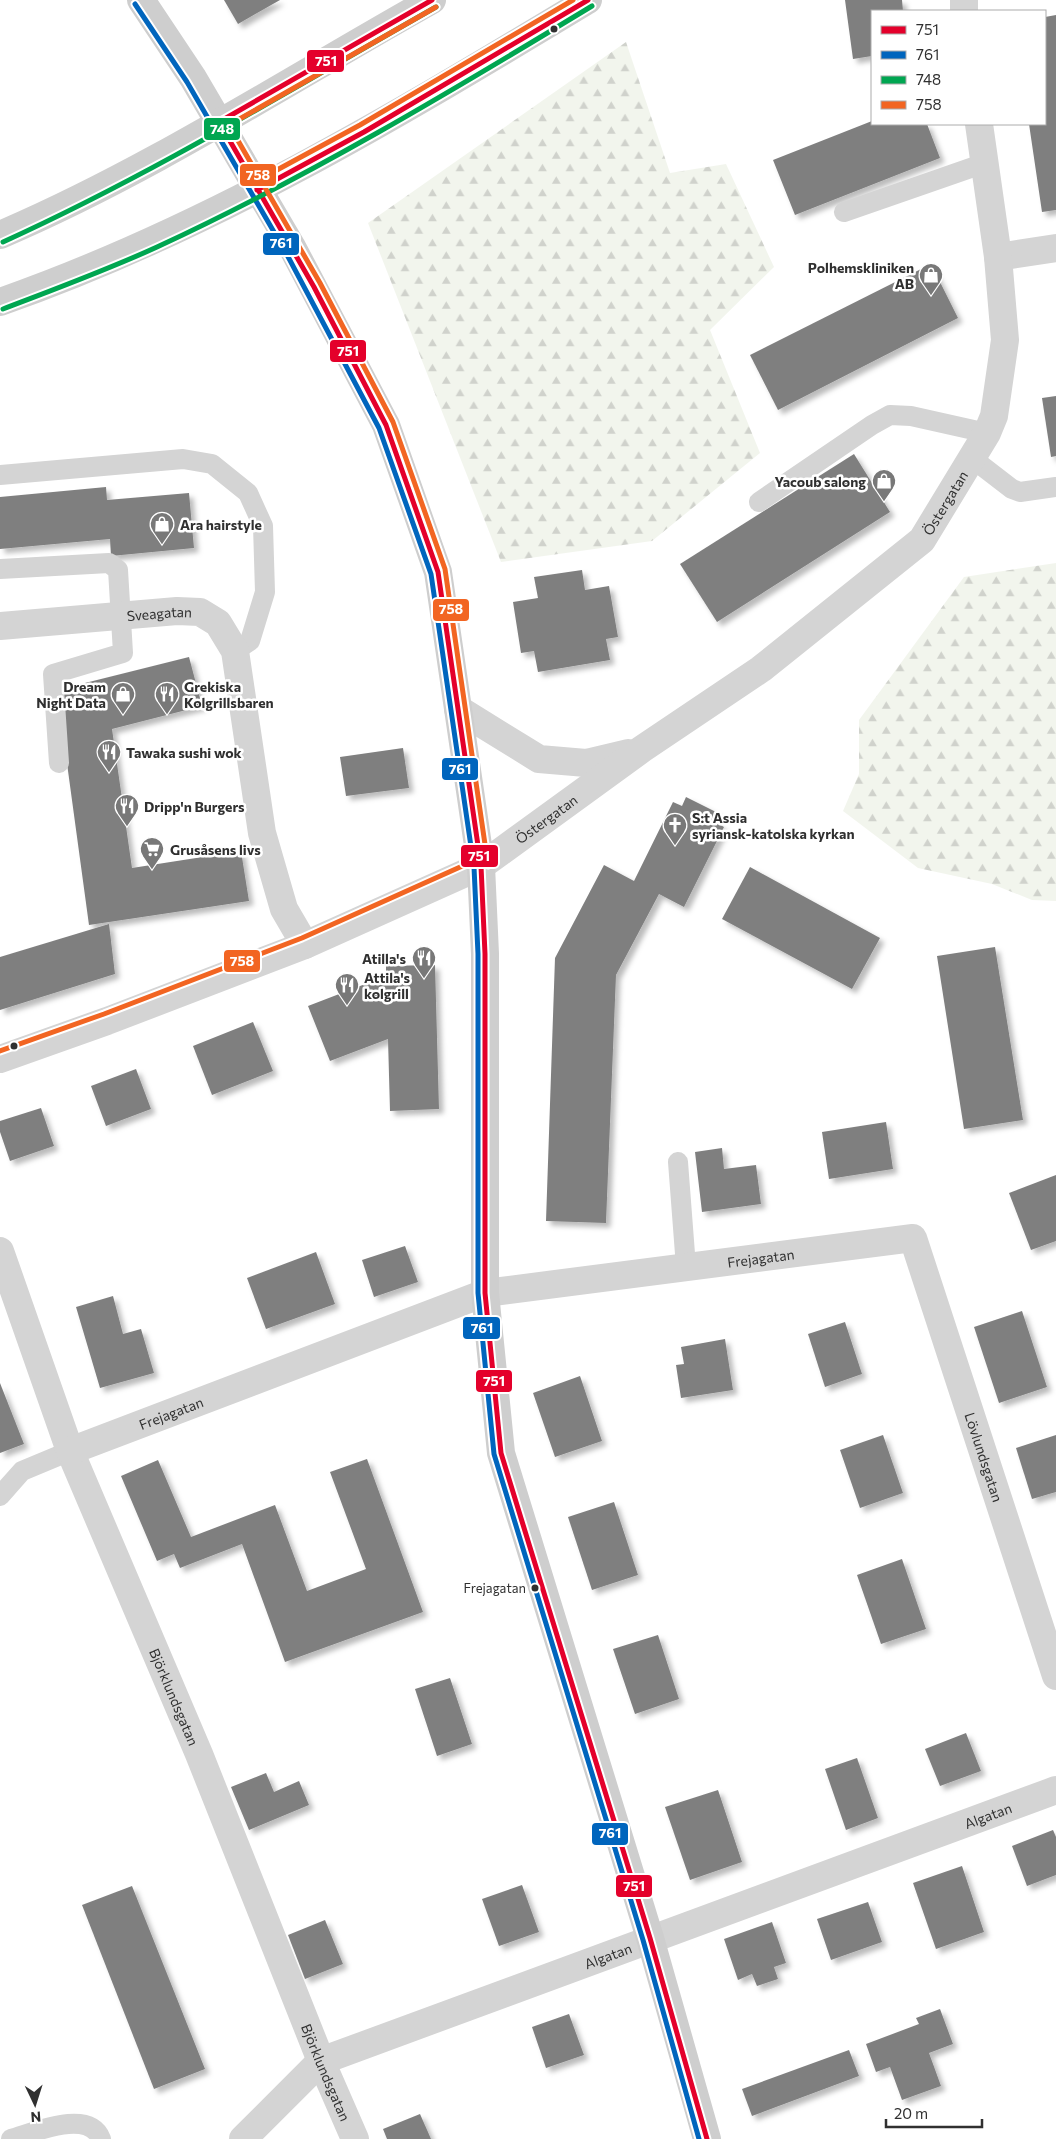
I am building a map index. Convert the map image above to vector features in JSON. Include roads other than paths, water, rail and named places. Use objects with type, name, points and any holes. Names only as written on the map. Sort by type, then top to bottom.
[{"type":"street","points":[[141,0],[193,78],[219,122],[314,287],[386,425],[438,572],[482,866],[485,954],[485,1293],[501,1453],[650,1938],[707,2139]]},
{"type":"street","points":[[0,235],[129,171],[219,122],[432,0]]},
{"type":"street","points":[[0,302],[88,269],[137,248],[257,190],[372,127],[588,0]]},
{"type":"street","name":"Östergatan","points":[[0,1059],[107,1022],[306,945],[482,866],[642,749],[761,669],[922,540],[973,459],[994,416],[1004,340],[998,257],[979,125]]},
{"type":"street","points":[[998,257],[1056,248]]},
{"type":"street","name":"Sveagatan","points":[[0,626],[177,611],[200,612],[218,623],[235,651],[262,833],[284,909],[306,945]]},
{"type":"street","name":"Östergatan","points":[[458,709],[539,759],[586,764],[642,749]]},
{"type":"street","name":"Frejagatan","points":[[70,1451],[485,1293],[913,1238]]},
{"type":"street","name":"Lövlundsgatan","points":[[913,1238],[1056,1676]]},
{"type":"street","name":"Björklundsgatan","points":[[0,1251],[70,1451],[199,1754],[321,2061],[355,2139]]},
{"type":"street","name":"Algatan","points":[[243,2139],[321,2061],[650,1938],[1056,1790]]},
{"type":"lane","points":[[844,212],[985,163]]},
{"type":"lane","points":[[758,502],[872,425],[890,415],[911,416],[987,433]]},
{"type":"lane","points":[[0,475],[183,459],[212,464],[248,493],[263,526],[265,592],[250,641],[235,651]]},
{"type":"lane","points":[[973,459],[1012,489],[1020,492],[1056,487]]},
{"type":"lane","points":[[0,570],[109,563],[118,570],[123,654],[53,674],[59,763]]},
{"type":"lane","points":[[678,1162],[686,1267]]},
{"type":"lane","points":[[0,1474],[22,1471],[70,1451]]},
{"type":"lane","points":[[0,1496],[22,1471]]},
{"type":"lane","points":[[11,2139],[63,2124],[82,2123],[99,2133],[101,2139]]},
{"type":"place","name":"Polhemskliniken AB","points":[[931,296]]},
{"type":"place","name":"Yacoub salong","points":[[884,502]]},
{"type":"place","name":"Ara hairstyle","points":[[162,545]]},
{"type":"place","name":"Dream Night Data","points":[[123,715]]},
{"type":"place","name":"Grekiska Kolgrillsbaren","points":[[167,715]]},
{"type":"place","name":"Tawaka sushi wok","points":[[109,773]]},
{"type":"place","name":"Dripp'n Burgers","points":[[127,827]]},
{"type":"place","name":"S:t Assia syriansk-katolska kyrkan","points":[[675,846]]},
{"type":"place","name":"Grusåsens livs","points":[[152,870]]},
{"type":"place","name":"Atilla's","points":[[424,979]]},
{"type":"place","name":"Attila's kolgrill","points":[[347,1006]]},
{"type":"place","name":"Frejagatan","points":[[535,1588]]}]
